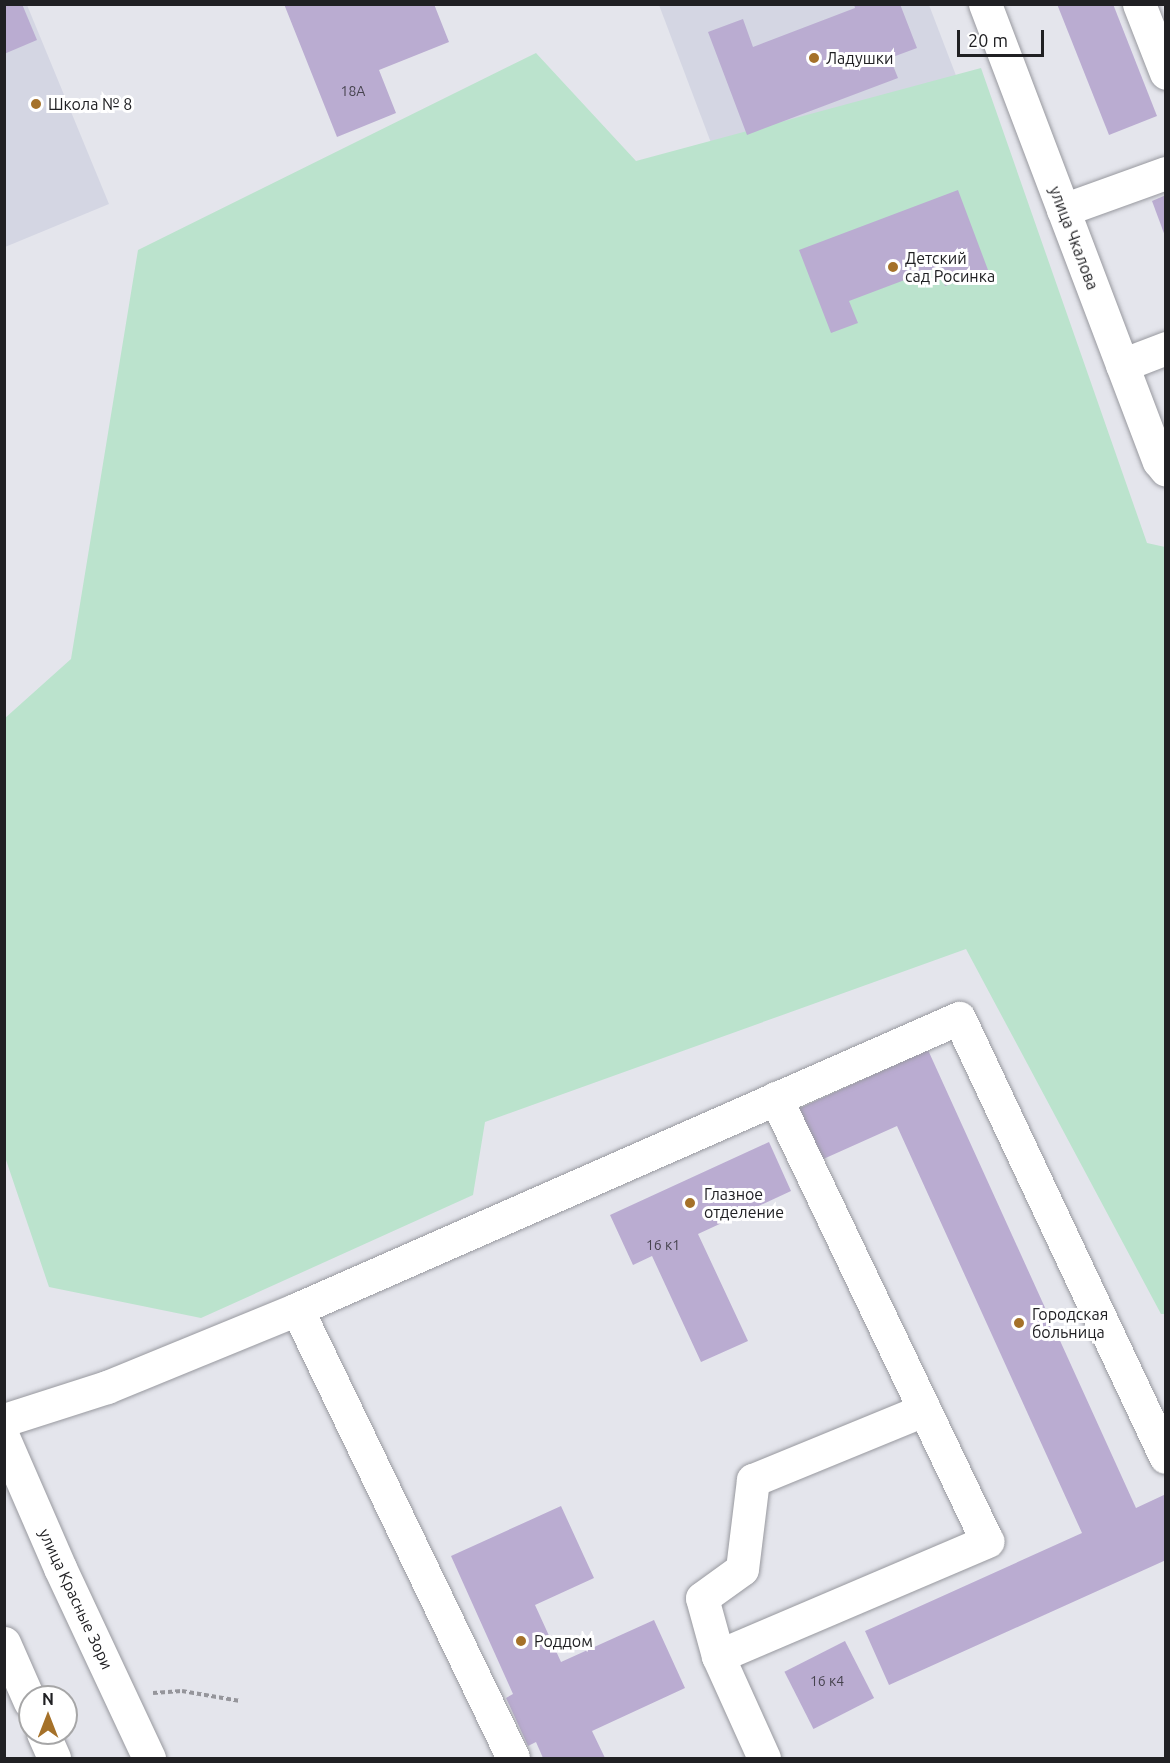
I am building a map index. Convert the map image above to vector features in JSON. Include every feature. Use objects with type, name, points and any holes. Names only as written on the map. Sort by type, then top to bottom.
[{"type":"street","name":"улица Чкалова","points":[[985,4],[1159,461],[1166,470]]},
{"type":"street","points":[[1139,4],[1166,73]]},
{"type":"street","points":[[1063,210],[1166,173]]},
{"type":"street","points":[[1122,365],[1166,348]]},
{"type":"street","points":[[4,1420],[107,1387],[297,1309],[959,1018],[1166,1457]]},
{"type":"street","points":[[718,1656],[987,1541],[776,1098]]},
{"type":"street","points":[[297,1309],[513,1758]]},
{"type":"street","points":[[764,1758],[718,1656],[702,1598],[742,1569],[753,1480],[924,1410]]},
{"type":"street","name":"улица Красные Зори","points":[[4,1439],[60,1568],[149,1758]]},
{"type":"street","points":[[4,1643],[23,1685]]},
{"type":"path","points":[[143,1694],[182,1691],[240,1701]]},
{"type":"shaded area","name":"Школа № 8","points":[[5,5],[27,5],[109,204],[5,247]]},
{"type":"shaded area","name":"Ладушки","points":[[659,5],[929,5],[970,112],[733,201]]},
{"type":"green space","points":[[536,53],[636,161],[981,68],[1147,543],[1165,547],[1165,1314],[1161,1314],[966,949],[485,1122],[473,1195],[201,1318],[49,1287],[5,1157],[4,719],[71,659],[138,250]]},
{"type":"building","points":[[4,4],[22,4],[37,40],[4,54]]},
{"type":"building","points":[[284,4],[434,4],[449,42],[379,70],[396,113],[337,137]]},
{"type":"building","points":[[854,4],[900,4],[917,48],[890,58],[898,78],[747,135],[708,32],[743,19],[753,47],[855,8]]},
{"type":"building","points":[[1057,4],[1113,4],[1157,116],[1109,135]]},
{"type":"building","points":[[958,190],[988,270],[945,286],[939,267],[849,301],[858,323],[831,333],[799,250]]},
{"type":"building","points":[[1166,195],[1166,236],[1165,236],[1152,201]]},
{"type":"building","name":"Городская больница","points":[[928,1050],[1136,1508],[1166,1494],[1166,1560],[889,1685],[865,1631],[1082,1533],[897,1126],[810,1165],[787,1114]]},
{"type":"building","points":[[769,1142],[791,1191],[698,1234],[748,1341],[701,1362],[652,1256],[633,1265],[610,1215]]},
{"type":"building","name":"Роддом","points":[[561,1506],[594,1578],[535,1605],[561,1662],[654,1620],[685,1688],[592,1731],[605,1758],[543,1758],[536,1742],[528,1746],[506,1698],[513,1694],[451,1556]]},
{"type":"building","points":[[845,1641],[874,1698],[813,1729],[784,1672]]},
{"type":"place","name":"Ладушки","points":[[814,58]]},
{"type":"place","name":"Школа № 8","points":[[36,104]]},
{"type":"place","name":"Детский сад Росинка","points":[[893,267]]},
{"type":"place","name":"Глазное отделение","points":[[690,1203]]},
{"type":"place","name":"Городская больница","points":[[1019,1323]]},
{"type":"place","name":"Роддом","points":[[521,1641]]}]
